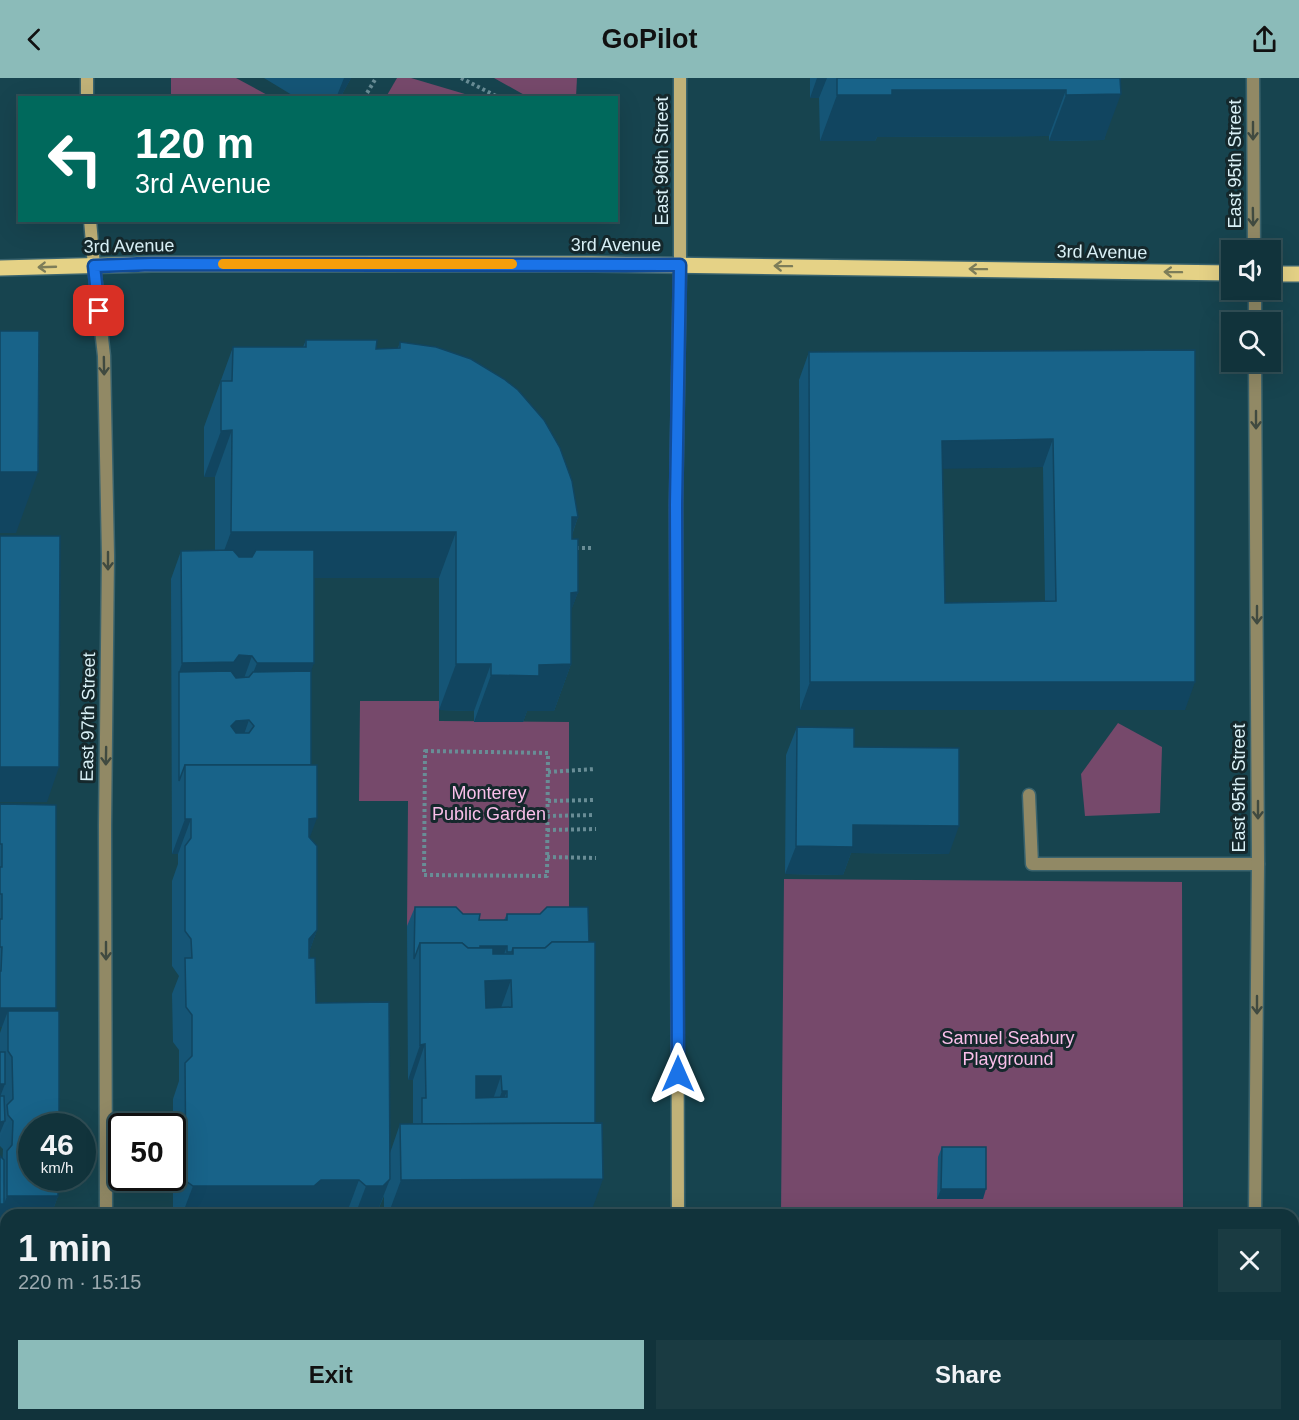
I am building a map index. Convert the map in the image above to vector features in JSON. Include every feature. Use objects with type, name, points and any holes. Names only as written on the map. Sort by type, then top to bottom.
[{"type":"main road","points":[[87,78],[87,96]]},
{"type":"main road","name":"East 96th Street","points":[[678,1209],[676,504],[680,78]]},
{"type":"main road","name":"East 97th Street","points":[[90,222],[94,266]]},
{"type":"main road","name":"3rd Avenue","points":[[0,268],[152,264],[680,265],[1221,273]]},
{"type":"main road","points":[[1281,274],[1299,274]]},
{"type":"street","name":"East 95th Street","points":[[1253,78],[1254,240]]},
{"type":"street","name":"East 97th Street","points":[[94,266],[104,356],[108,556],[105,826],[106,1209]]},
{"type":"street","name":"East 95th Street","points":[[1255,372],[1258,864],[1255,1209]]},
{"type":"street","points":[[1029,795],[1032,864],[1258,864]]},
{"type":"path","points":[[365,96],[376,78]]},
{"type":"path","points":[[461,78],[496,96]]},
{"type":"path","points":[[569,548],[594,548]]},
{"type":"path","points":[[425,751],[548,753],[548,801],[547,876],[424,875],[425,751]]},
{"type":"path","points":[[548,772],[595,769]]},
{"type":"path","points":[[548,801],[595,800]]},
{"type":"path","points":[[548,816],[595,815]]},
{"type":"path","points":[[547,830],[596,829]]},
{"type":"path","points":[[547,857],[596,858]]},
{"type":"green space","points":[[171,78],[236,78],[269,96],[171,96]]},
{"type":"green space","points":[[397,78],[411,78],[472,96],[387,96]]},
{"type":"green space","points":[[494,78],[577,78],[576,96],[526,96]]},
{"type":"green space","name":"Monterey Public Garden","points":[[360,701],[439,701],[439,721],[569,722],[569,926],[407,926],[408,801],[359,801]]},
{"type":"green space","points":[[1118,723],[1162,747],[1160,813],[1085,816],[1081,774]]},
{"type":"green space","name":"Samuel Seabury Playground","points":[[784,879],[1182,882],[1183,1209],[781,1209]]},
{"type":"building","points":[[837,78],[1120,78],[1121,94],[1066,95],[1066,90],[892,90],[892,95],[837,95]]},
{"type":"building","points":[[0,331],[39,331],[38,472],[0,472]]},
{"type":"building","points":[[306,340],[377,340],[376,349],[400,348],[400,342],[436,347],[471,359],[504,379],[518,390],[544,420],[560,448],[572,481],[578,517],[572,517],[572,539],[578,539],[578,592],[571,593],[571,664],[539,665],[539,676],[491,675],[491,664],[456,664],[456,532],[231,532],[232,430],[221,431],[221,381],[232,381],[233,347],[306,347]]},
{"type":"building","points":[[1195,350],[1195,682],[810,682],[809,352]],"holes":[[[1053,439],[1056,601],[945,603],[942,441]]]},
{"type":"building","points":[[0,536],[60,536],[59,767],[0,767]]},
{"type":"building","points":[[233,550],[239,557],[252,557],[256,550],[314,550],[314,663],[257,663],[252,656],[239,655],[234,662],[182,663],[181,551]]},
{"type":"building","points":[[231,671],[236,678],[249,677],[253,672],[311,671],[311,765],[185,765],[179,781],[179,672]],"holes":[[[249,720],[254,726],[249,733],[236,733],[231,726],[236,721]]]},
{"type":"building","points":[[797,727],[854,728],[854,747],[959,748],[959,826],[853,825],[853,847],[796,846]]},
{"type":"building","points":[[185,765],[317,765],[317,818],[309,819],[309,837],[317,846],[317,930],[309,939],[309,958],[315,958],[316,1003],[389,1002],[390,1179],[383,1186],[366,1186],[359,1180],[321,1180],[314,1186],[193,1186],[186,1181],[185,1063],[192,1056],[192,1015],[186,1007],[185,958],[192,958],[191,939],[185,931],[185,846],[191,838],[191,819],[185,819]]},
{"type":"building","points":[[0,804],[56,805],[56,1008],[0,1008],[2,844],[0,844]]},
{"type":"building","points":[[415,907],[456,907],[463,914],[480,914],[479,920],[507,920],[507,914],[540,914],[547,907],[588,907],[589,942],[552,942],[545,948],[513,948],[512,952],[507,952],[507,946],[468,948],[462,943],[420,943],[414,959]]},
{"type":"building","points":[[552,942],[595,942],[595,1123],[422,1124],[422,1098],[426,1098],[425,1044],[420,1045],[420,943],[462,943],[468,948],[493,948],[493,954],[513,954],[513,948],[545,948]],"holes":[[[511,980],[512,1007],[486,1008],[485,981]],[[476,1076],[501,1076],[502,1091],[507,1091],[507,1097],[476,1098]]]},
{"type":"building","points":[[8,1011],[59,1011],[59,1113],[18,1113],[18,1191],[58,1191],[58,1196],[7,1196],[7,1151],[12,1145],[13,1121],[8,1115],[7,1105],[13,1099],[12,1057],[8,1051]]},
{"type":"building","points":[[0,1052],[5,1052],[5,1084],[0,1084]]},
{"type":"building","points":[[0,1096],[4,1096],[5,1121],[0,1122]]},
{"type":"building","points":[[602,1123],[603,1179],[401,1180],[400,1124]]},
{"type":"building","points":[[942,1147],[986,1147],[986,1189],[941,1189]]},
{"type":"building","points":[[0,1156],[4,1160],[4,1204],[0,1204]]},
{"type":"slow traffic","points":[[223,264],[512,264]]},
{"type":"route","points":[[99,311],[94,266],[152,264],[680,265],[676,504],[678,1074]]}]
